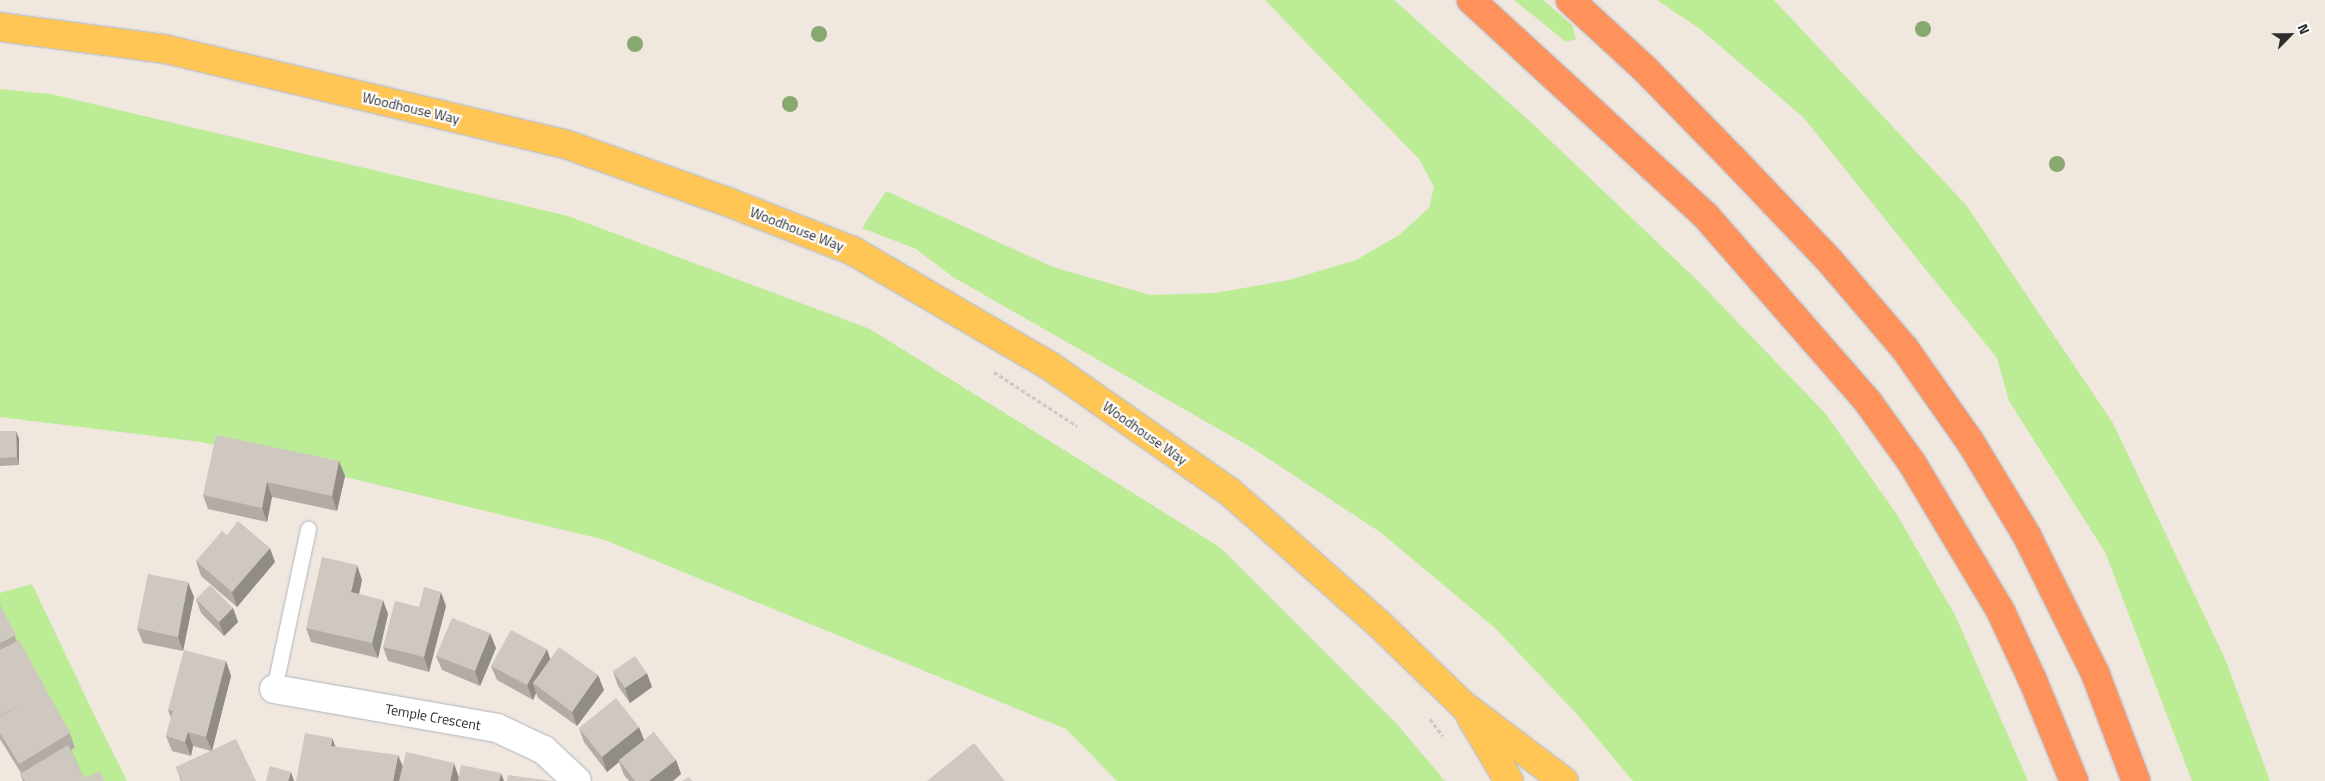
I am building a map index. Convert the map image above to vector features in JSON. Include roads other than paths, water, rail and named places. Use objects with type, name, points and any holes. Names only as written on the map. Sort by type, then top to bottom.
[{"type":"highway","points":[[1471,0],[1705,214],[1868,402],[1912,462],[2001,612],[2033,681],[2074,781]]},
{"type":"highway","points":[[1570,0],[1644,68],[1731,157],[1829,260],[1905,348],[1971,443],[2027,536],[2095,673],[2136,781]]},
{"type":"main road","name":"Woodhouse Way","points":[[0,27],[165,49],[565,144],[728,202],[853,251],[1050,366],[1230,492],[1377,622],[1463,705],[1564,781]]},
{"type":"main road","name":"Woodhouse Way","points":[[1463,705],[1509,781]]},
{"type":"street","name":"Temple Crescent","points":[[274,689],[497,728],[544,750],[577,781]]},
{"type":"lane","points":[[274,689],[308,529]]}]
